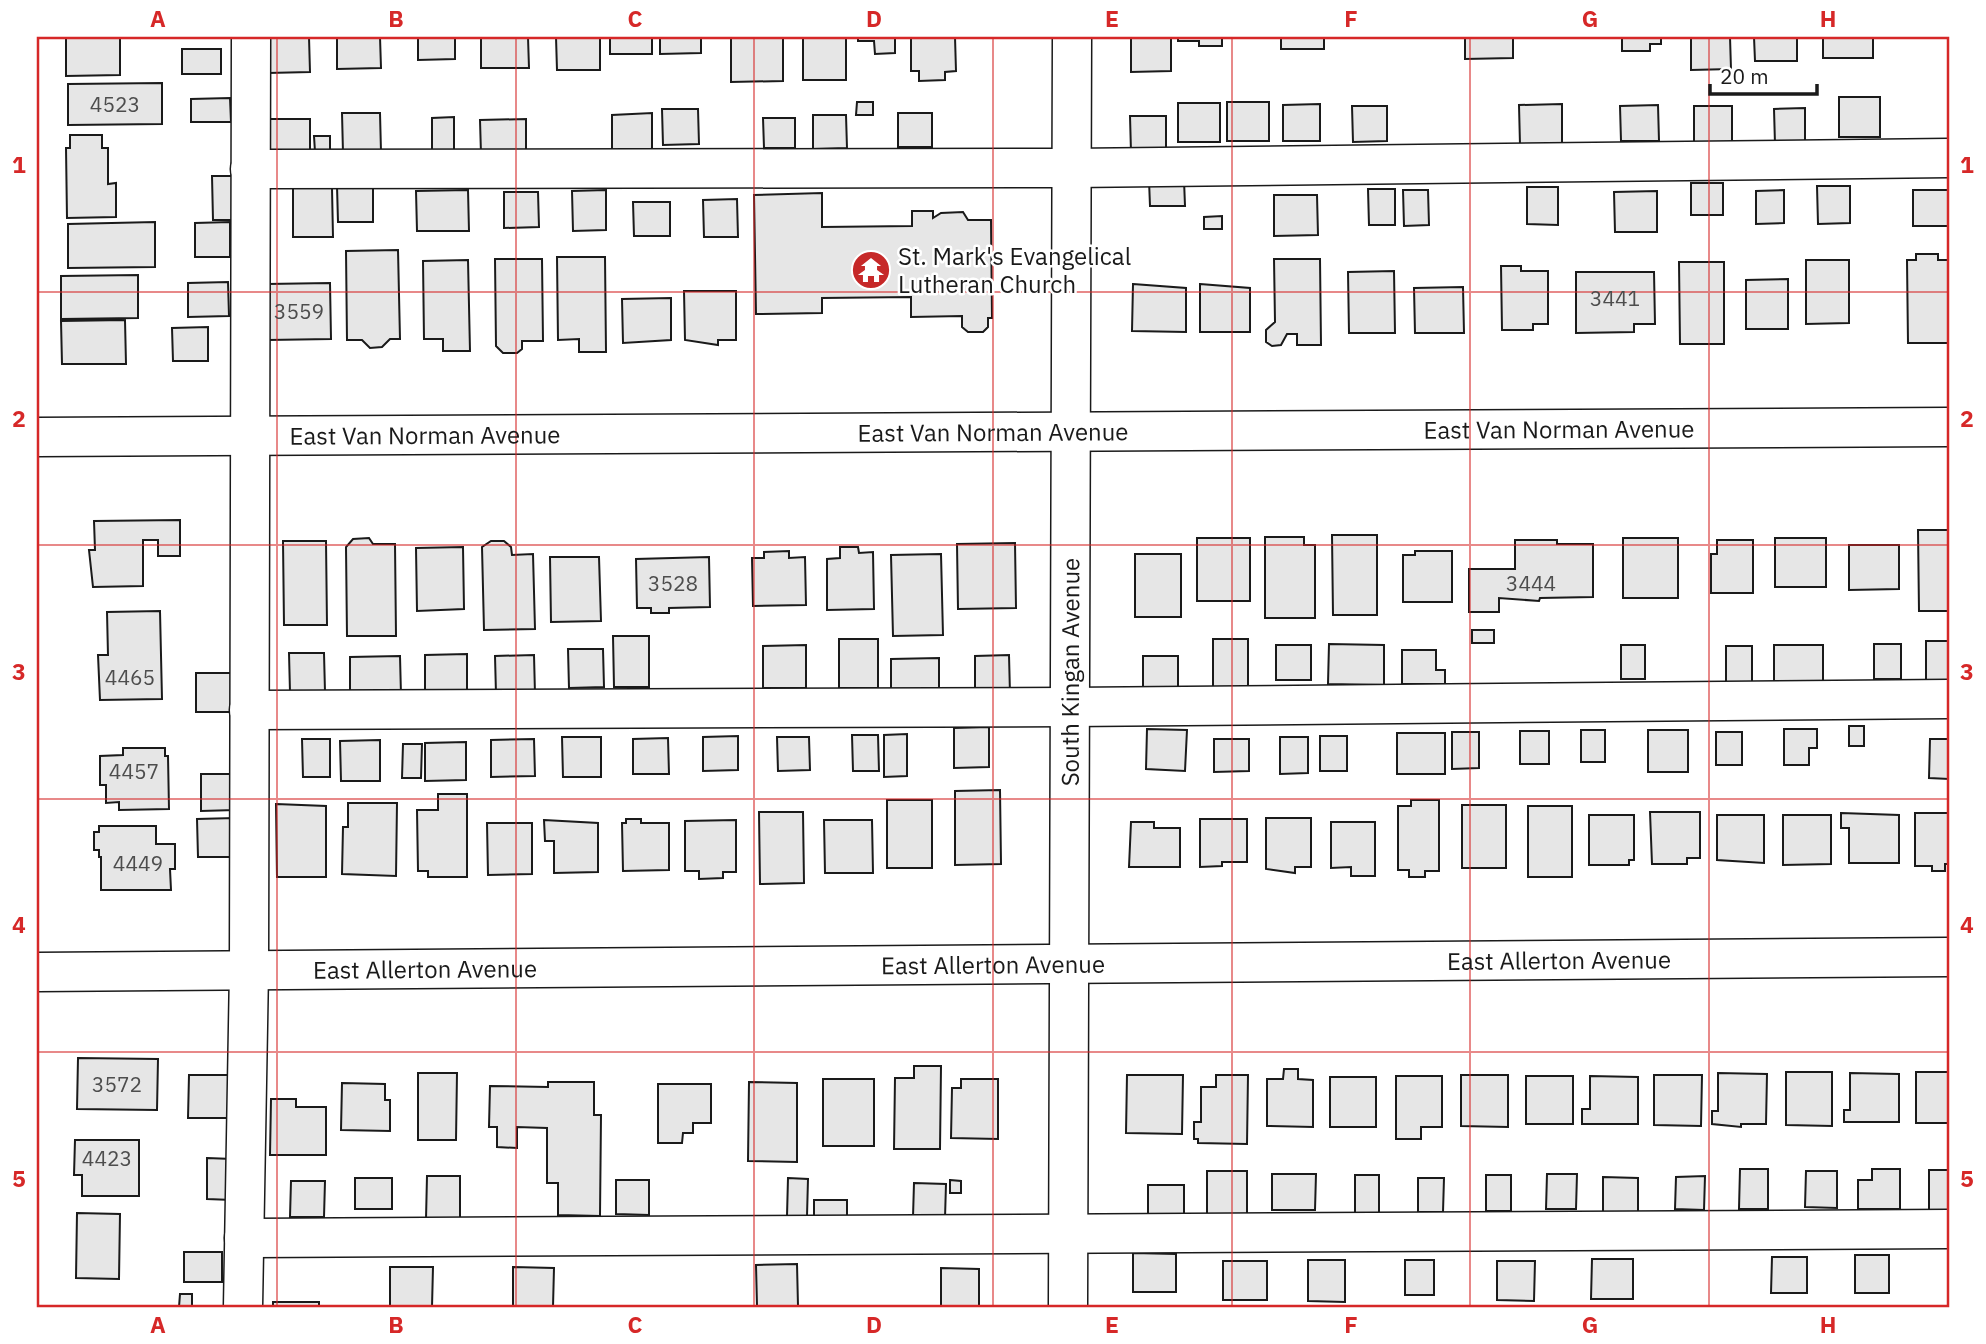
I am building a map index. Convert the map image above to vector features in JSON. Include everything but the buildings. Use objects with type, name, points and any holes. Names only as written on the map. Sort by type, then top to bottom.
[{"type":"street","points":[[243,1307],[248,970],[251,37]]},
{"type":"street","name":"South Kingan Avenue","points":[[1068,1307],[1072,37]]},
{"type":"street","points":[[250,169],[1072,168],[1949,158]]},
{"type":"street","name":"East Van Norman Avenue","points":[[37,437],[1949,427]]},
{"type":"street","points":[[248,710],[1069,707],[1949,699]]},
{"type":"street","name":"East Allerton Avenue","points":[[37,972],[1949,957]]},
{"type":"street","points":[[244,1238],[1949,1229]]},
{"type":"place","name":"St. Mark's Evangelical Lutheran Church","points":[[871,270]]}]
